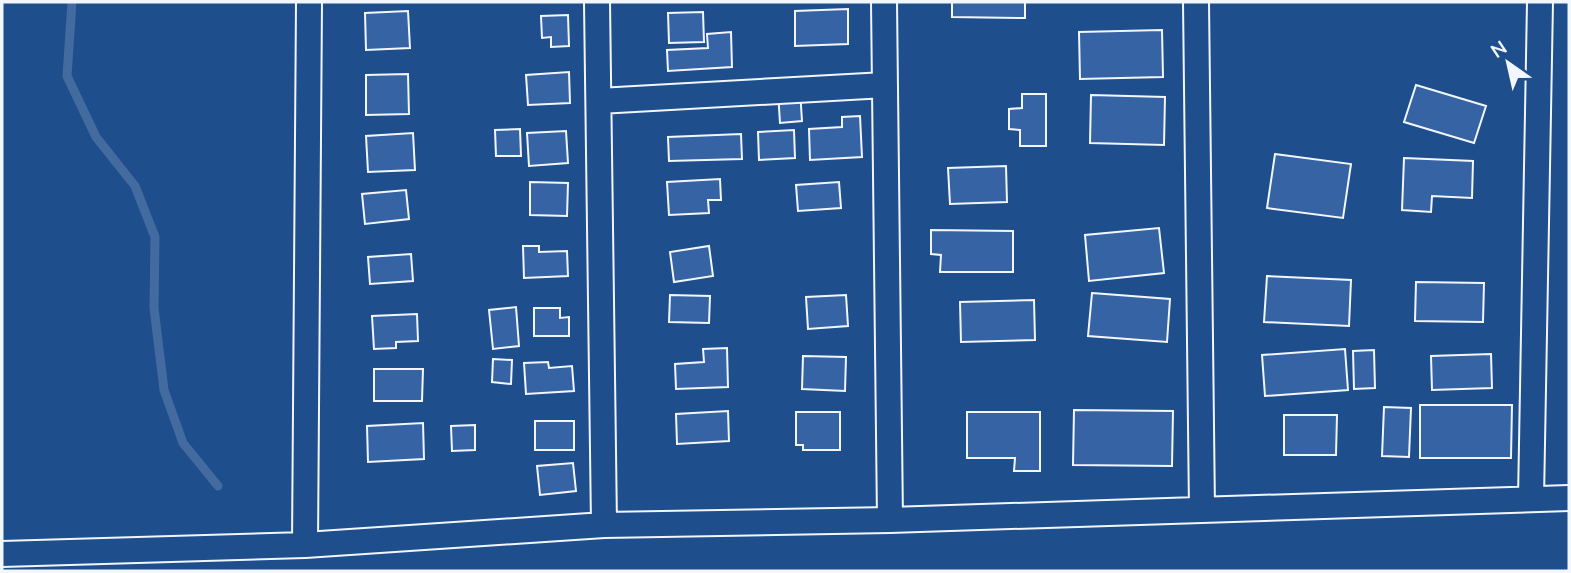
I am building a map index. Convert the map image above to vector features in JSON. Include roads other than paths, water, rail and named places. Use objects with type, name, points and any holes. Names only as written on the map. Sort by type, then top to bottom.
[{"type":"street","points":[[305,545],[309,2]]},
{"type":"street","points":[[597,2],[604,525]]},
{"type":"street","points":[[884,2],[890,520]]},
{"type":"street","points":[[1196,2],[1202,510]]},
{"type":"street","points":[[1531,499],[1540,2]]},
{"type":"street","points":[[599,101],[885,85]]},
{"type":"street","points":[[2,554],[305,545],[604,525],[890,520],[1569,498]]},
{"type":"waterway","points":[[72,2],[67,76],[96,137],[135,186],[155,237],[154,308],[164,390],[183,443],[218,486]]}]
